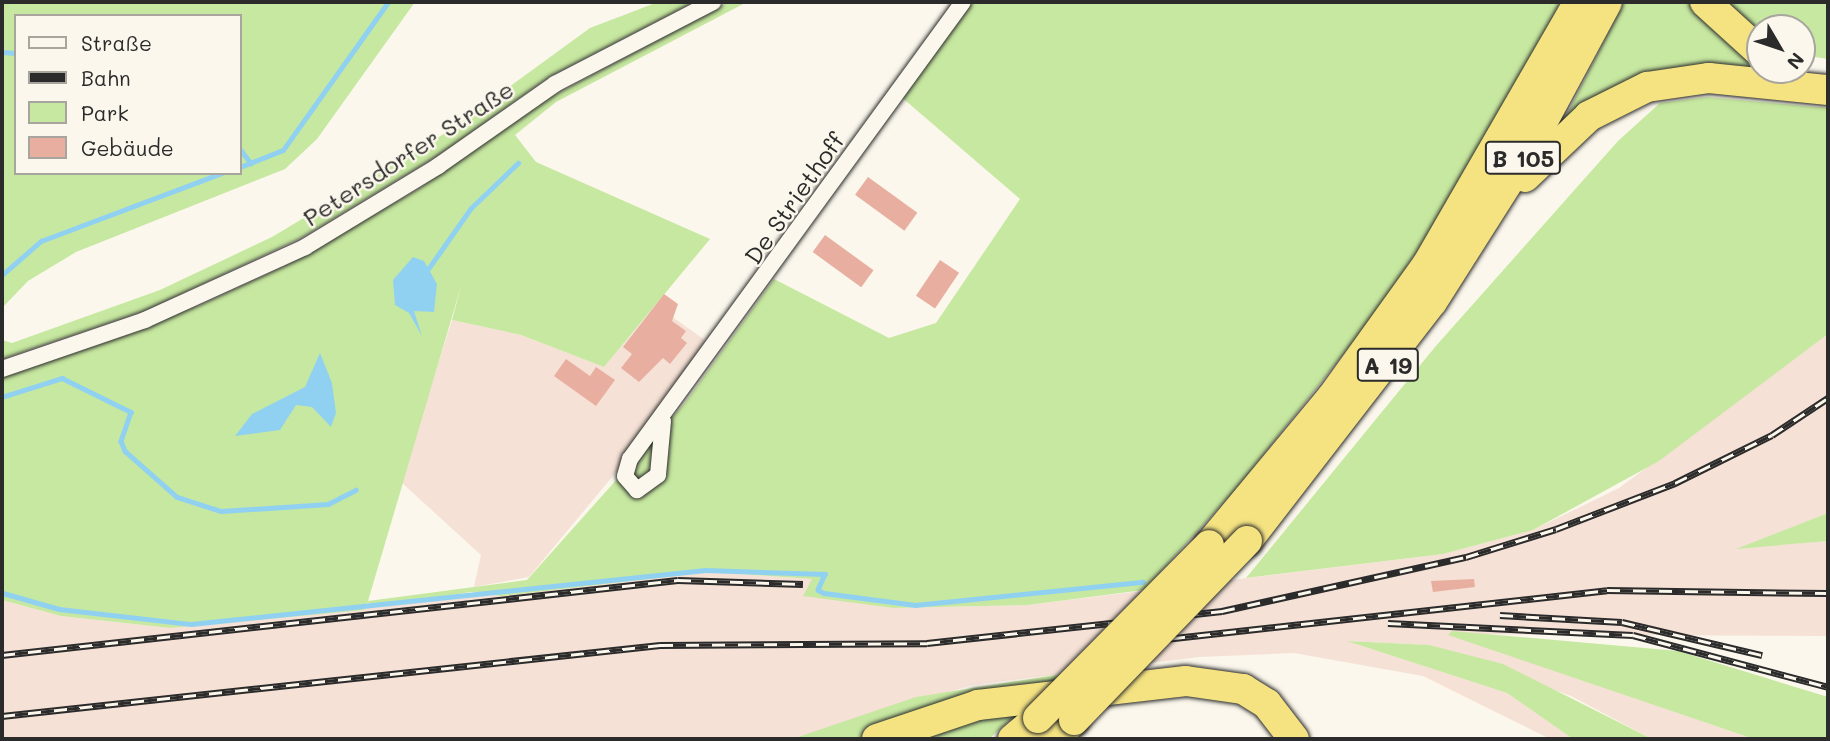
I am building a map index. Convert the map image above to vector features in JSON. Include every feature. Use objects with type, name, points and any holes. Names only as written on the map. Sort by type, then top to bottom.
[{"type":"highway","name":"A 19","points":[[1055,726],[1332,397],[1420,275],[1503,143],[1579,2]]},
{"type":"highway","name":"B 105","points":[[1483,224],[1606,2]]},
{"type":"highway","points":[[1705,2],[1746,39]]},
{"type":"highway","points":[[1483,224],[1564,134],[1647,87],[1709,78],[1828,90]]},
{"type":"highway","name":"A 19","points":[[1013,739],[1055,726],[1247,541],[1383,371],[1483,224]]},
{"type":"highway","points":[[877,739],[978,705],[1216,681],[1267,704],[1294,739]]},
{"type":"street","name":"Petersdorfer Straße","points":[[2,369],[145,320],[305,247],[438,166],[555,84],[713,2]]},
{"type":"street","name":"De Striethoff","points":[[663,421],[964,2]]},
{"type":"shaded area","points":[[656,305],[706,341],[612,477],[529,577],[474,587],[481,555],[401,482],[452,320],[521,335],[604,367]]},
{"type":"shaded area","points":[[1828,334],[1828,513],[1739,548],[1828,541],[1828,636],[1448,634],[1754,739],[1652,739],[1571,696],[1429,645],[1348,641],[1507,693],[1573,739],[1550,739],[1423,676],[1294,653],[1199,657],[972,685],[792,739],[2,739],[2,600],[61,616],[170,628],[709,572],[813,579],[804,595],[893,608],[1028,605],[1443,554],[1533,530],[1619,488]]},
{"type":"green space","points":[[2,2],[415,2],[317,139],[285,169],[76,252],[28,281],[2,308]]},
{"type":"green space","points":[[658,2],[694,2],[549,77],[442,153],[303,237],[147,310],[2,359],[2,340],[12,343],[160,290],[272,237],[447,132],[590,28]]},
{"type":"green space","points":[[729,2],[747,2],[556,102],[515,135],[536,162],[710,239],[604,367],[521,335],[452,320],[462,283],[368,601],[527,580],[684,404],[774,279],[889,338],[936,323],[1020,199],[899,95],[968,2],[1560,2],[1535,58],[1430,233],[1361,332],[1237,488],[1144,590],[1028,605],[893,608],[803,596],[812,579],[709,572],[502,596],[471,592],[370,608],[368,602],[364,610],[170,628],[61,616],[2,600],[2,375],[198,306],[287,265],[420,188],[536,105]]},
{"type":"green space","points":[[1624,2],[1698,2],[1746,47],[1746,71],[1732,71],[1563,122]]},
{"type":"green space","points":[[1726,2],[1828,2],[1828,59],[1816,57],[1816,14],[1746,14],[1746,23]]},
{"type":"green space","points":[[1707,97],[1828,108],[1828,334],[1659,461],[1533,530],[1443,554],[1246,578],[1435,347],[1618,141],[1660,103]]},
{"type":"green space","points":[[1828,513],[1828,541],[1736,549]]},
{"type":"green space","points":[[1452,631],[1678,651],[1828,697],[1828,739],[1754,739],[1448,635]]},
{"type":"green space","points":[[1347,641],[1429,645],[1503,664],[1652,739],[1573,739],[1507,693]]},
{"type":"green space","points":[[1061,674],[989,739],[792,739],[916,697]]},
{"type":"water","points":[[413,257],[424,261],[437,284],[434,312],[414,311],[422,336],[409,313],[395,305],[393,280]]},
{"type":"water","points":[[320,353],[332,383],[336,413],[331,427],[312,407],[296,405],[280,430],[235,436],[252,414],[305,387]]},
{"type":"building","points":[[868,177],[917,213],[904,231],[855,195]]},
{"type":"building","points":[[825,235],[874,270],[861,287],[813,252]]},
{"type":"building","points":[[940,260],[959,273],[935,309],[916,296]]},
{"type":"building","points":[[664,294],[678,304],[672,321],[686,331],[681,338],[687,343],[670,364],[663,358],[639,382],[621,368],[632,354],[623,347]]},
{"type":"building","points":[[566,359],[590,376],[596,367],[615,380],[596,406],[554,376]]},
{"type":"building","points":[[1474,579],[1475,587],[1433,592],[1431,581]]},
{"type":"waterway","points":[[242,166],[283,150],[388,2]]},
{"type":"waterway","points":[[2,52],[14,53]]},
{"type":"waterway","points":[[242,152],[251,163]]},
{"type":"waterway","points":[[426,272],[471,208],[518,163]]},
{"type":"waterway","points":[[2,275],[41,241],[217,175]]},
{"type":"waterway","points":[[2,397],[62,378],[131,412],[121,441],[125,451],[177,497],[221,511],[328,504],[356,490]]},
{"type":"waterway","points":[[3,593],[59,609],[191,624],[705,570],[825,574],[818,590],[824,593],[915,605],[1143,582]]},
{"type":"railway","points":[[2,716],[660,645],[927,643],[1222,611],[1466,557],[1556,529],[1675,483],[1772,435],[1828,398]]},
{"type":"railway","points":[[2,655],[678,580],[803,584]]},
{"type":"railway","points":[[1120,644],[1607,590],[1828,593]]},
{"type":"railway","points":[[1500,615],[1622,622],[1762,655]]},
{"type":"railway","points":[[1388,623],[1633,635],[1828,687]]}]
